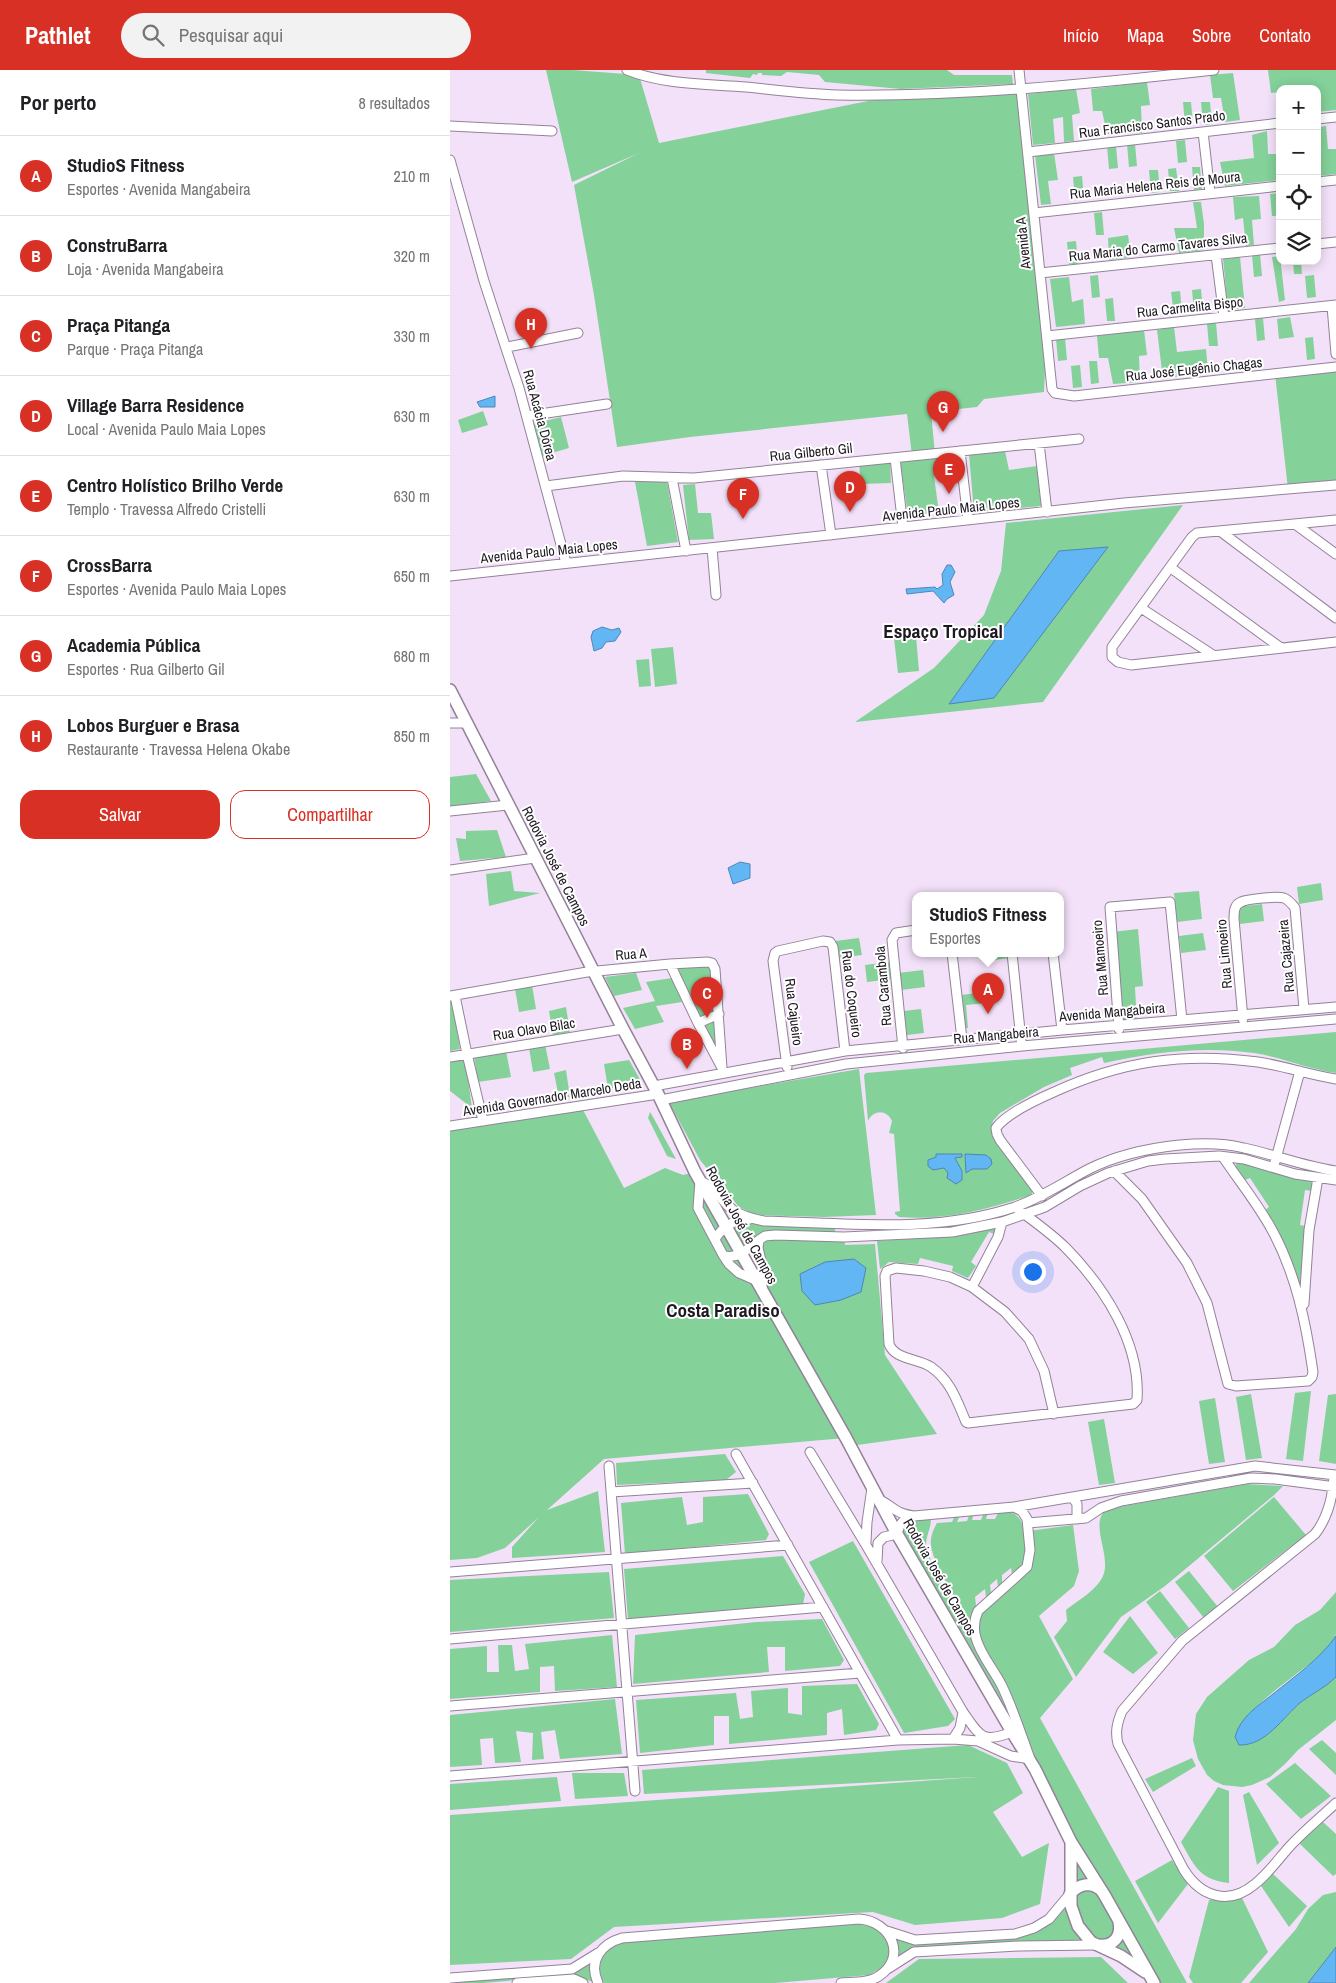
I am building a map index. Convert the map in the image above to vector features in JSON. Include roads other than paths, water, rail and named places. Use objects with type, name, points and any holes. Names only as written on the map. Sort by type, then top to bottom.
[{"type":"main road","name":"Rodovia José de Campos","points":[[450,690],[657,1093],[700,1181],[846,1438],[897,1534],[1012,1732],[1030,1759],[1071,1842],[1152,1979]]},
{"type":"main road","name":"Rodovia José de Campos","points":[[1071,1842],[1072,1873],[1070,1894],[1071,1906],[1078,1926],[1086,1937],[1096,1945],[1121,1956],[1152,1979]]},
{"type":"main road","points":[[1070,1894],[1074,1889],[1085,1884],[1098,1887],[1101,1890]]},
{"type":"main road","points":[[1096,1945],[1106,1946],[1116,1940],[1120,1930],[1118,1919]]},
{"type":"street","points":[[627,70],[639,75],[668,80],[834,94],[898,95],[1021,89],[1214,70]]},
{"type":"street","name":"Avenida A","points":[[1019,70],[1052,389],[1055,393]]},
{"type":"street","points":[[1321,119],[1336,117]]},
{"type":"street","name":"Rua Francisco Santos Prado","points":[[1028,152],[1276,123]]},
{"type":"street","points":[[450,126],[552,130]]},
{"type":"street","points":[[1203,132],[1210,193]]},
{"type":"street","name":"Rua Acácia Dórea","points":[[450,160],[487,289],[507,347],[527,416],[566,563]]},
{"type":"street","points":[[1321,182],[1336,180]]},
{"type":"street","name":"Rua Maria Helena Reis de Moura","points":[[1034,213],[1276,186]]},
{"type":"street","points":[[1321,244],[1336,242]]},
{"type":"street","name":"Rua Maria do Carmo Tavares Silva","points":[[1040,273],[1276,248]]},
{"type":"street","points":[[1216,255],[1224,317]]},
{"type":"street","points":[[1334,305],[1336,354]]},
{"type":"street","name":"Rua Carmelita Bispo","points":[[1047,336],[1334,305]]},
{"type":"street","points":[[507,347],[578,333]]},
{"type":"street","name":"Rua José Eugênio Chagas","points":[[1055,393],[1074,396],[1336,367]]},
{"type":"street","points":[[527,416],[607,404]]},
{"type":"street","name":"Rua Gilberto Gil","points":[[546,486],[623,476],[694,478],[1079,439]]},
{"type":"street","points":[[1039,443],[1047,512]]},
{"type":"street","points":[[960,451],[968,520]]},
{"type":"street","points":[[895,458],[903,527]]},
{"type":"street","points":[[820,465],[831,535]]},
{"type":"street","points":[[672,478],[686,551]]},
{"type":"street","name":"Avenida Paulo Maia Lopes","points":[[450,576],[1124,503],[1336,485]]},
{"type":"street","points":[[1336,520],[1220,531],[1197,534],[1192,537],[1112,647],[1112,657],[1118,662],[1131,665],[1336,642]]},
{"type":"street","points":[[1295,524],[1336,554]]},
{"type":"street","points":[[1220,531],[1336,618]]},
{"type":"street","points":[[712,548],[716,596]]},
{"type":"street","points":[[1171,568],[1281,648]]},
{"type":"street","points":[[1141,608],[1214,656]]},
{"type":"street","points":[[450,723],[466,723]]},
{"type":"street","points":[[450,812],[508,805]]},
{"type":"street","points":[[450,870],[535,858]]},
{"type":"street","name":"Rua Limoeiro","points":[[1244,1027],[1234,919],[1236,906],[1241,901],[1276,897],[1284,898],[1290,902]]},
{"type":"street","name":"Rua Mamoeiro","points":[[1120,1037],[1110,907],[1170,902],[1182,1020]]},
{"type":"street","name":"Rua Cajazeira","points":[[1290,902],[1295,908],[1297,916],[1304,1009]]},
{"type":"street","name":"Rua Carambola","points":[[904,1057],[892,940],[896,933],[912,931]]},
{"type":"street","name":"Rua do Coqueiro","points":[[775,954],[778,951],[823,941],[830,942],[833,947],[845,1051]]},
{"type":"street","name":"Rua Cajueiro","points":[[775,954],[774,961],[788,1074]]},
{"type":"street","points":[[952,957],[962,1039]]},
{"type":"street","points":[[1012,957],[1022,1046]]},
{"type":"street","points":[[1053,957],[1062,1030]]},
{"type":"street","name":"Rua A","points":[[453,996],[593,971],[708,962],[715,969],[719,1014]]},
{"type":"street","points":[[670,964],[723,1070]]},
{"type":"street","points":[[453,996],[483,1121]]},
{"type":"street","name":"Avenida Mangabeira","points":[[657,1093],[723,1070],[786,1063],[845,1051],[903,1044],[1336,1007]]},
{"type":"street","points":[[698,1023],[719,1014],[723,1070]]},
{"type":"street","name":"Rua Mangabeira","points":[[657,1093],[904,1057],[1336,1019]]},
{"type":"street","name":"Rua Olavo Bilac","points":[[450,1057],[623,1029]]},
{"type":"street","points":[[1042,1196],[1000,1140],[996,1128],[1004,1119],[1045,1096],[1085,1078],[1123,1066],[1158,1060],[1216,1058],[1259,1062],[1336,1079]]},
{"type":"street","points":[[1274,1168],[1300,1071]]},
{"type":"street","name":"Avenida Governador Marcelo Deda","points":[[450,1126],[657,1093]]},
{"type":"street","points":[[755,1280],[739,1273],[723,1255],[698,1208],[700,1181],[712,1186],[732,1209],[751,1218],[764,1221],[918,1225],[940,1224],[1016,1207],[1042,1196],[1101,1164],[1160,1148],[1213,1144],[1243,1147],[1295,1163],[1336,1170]]},
{"type":"street","points":[[1160,1148],[1165,1159]]},
{"type":"street","points":[[1114,1171],[1142,1199],[1187,1262],[1207,1303],[1228,1384],[1236,1386],[1310,1379],[1313,1372],[1303,1309],[1287,1262],[1272,1230],[1223,1157]]},
{"type":"street","points":[[723,1255],[732,1257],[765,1236],[882,1236],[952,1232],[1002,1222],[1045,1206],[1080,1186],[1114,1171],[1148,1161],[1223,1157],[1244,1159],[1274,1168],[1336,1180]]},
{"type":"street","points":[[1303,1309],[1309,1230],[1318,1178]]},
{"type":"street","points":[[1016,1207],[1065,1247],[1087,1271],[1107,1299],[1124,1332],[1135,1366],[1138,1398],[1135,1402],[1054,1414],[968,1423],[954,1391],[945,1379],[931,1367],[917,1360],[902,1356],[891,1348],[888,1334],[885,1276],[889,1269],[896,1268],[941,1275],[972,1287],[1005,1312],[1029,1339],[1044,1371],[1054,1414]]},
{"type":"street","points":[[715,1239],[725,1226],[738,1220],[751,1218]]},
{"type":"street","points":[[972,1287],[998,1238],[1002,1222]]},
{"type":"street","points":[[834,1223],[835,1236]]},
{"type":"street","points":[[882,1224],[882,1236]]},
{"type":"street","points":[[759,1240],[758,1248],[762,1265],[762,1292]]},
{"type":"street","points":[[810,1452],[978,1737],[1011,1756],[1030,1759],[1010,1703],[976,1640],[974,1631],[975,1618],[984,1604],[1027,1567],[1030,1550],[1028,1523],[1025,1514],[1014,1507]]},
{"type":"street","points":[[736,1454],[898,1740]]},
{"type":"street","points":[[609,1466],[635,1791]]},
{"type":"street","points":[[866,1545],[867,1522],[875,1493],[900,1514],[914,1516],[1014,1507],[1255,1466],[1335,1475],[1335,1487],[1327,1516],[1316,1534],[1182,1641],[1122,1711],[1118,1720],[1116,1735],[1118,1744],[1184,1870],[1191,1880],[1206,1892],[1225,1897],[1244,1892],[1254,1885],[1290,1846],[1336,1803]]},
{"type":"street","points":[[1028,1523],[1077,1520],[1086,1518],[1101,1508],[1121,1501],[1251,1478],[1275,1479],[1335,1487]]},
{"type":"street","points":[[611,1492],[753,1484]]},
{"type":"street","points":[[1073,1498],[1077,1504],[1077,1520]]},
{"type":"street","points":[[877,1564],[876,1552],[878,1543],[884,1537],[897,1534],[902,1521],[914,1516]]},
{"type":"street","points":[[854,1526],[863,1525],[867,1522]]},
{"type":"street","points":[[450,1572],[788,1545]]},
{"type":"street","points":[[450,1639],[823,1607]]},
{"type":"street","points":[[450,1706],[860,1673]]},
{"type":"street","points":[[953,1739],[960,1728],[963,1712]]},
{"type":"street","points":[[450,1776],[898,1740],[997,1738],[1012,1732]]},
{"type":"street","points":[[887,1931],[915,1940],[1015,1934],[1034,1928],[1049,1919],[1070,1894]]},
{"type":"street","points":[[450,1978],[572,1968],[598,1953],[605,1946],[622,1938],[859,1920],[869,1920],[879,1924],[887,1931],[892,1940],[894,1951],[892,1961],[887,1970]]},
{"type":"street","points":[[841,1983],[869,1981],[879,1977],[914,1952],[1020,1946],[1096,1945]]},
{"type":"street","points":[[598,1953],[594,1972],[598,1983]]},
{"type":"street","points":[[517,1983],[574,1978],[583,1983]]},
{"type":"water","points":[[495,396],[495,407],[480,407],[477,402]]},
{"type":"water","points":[[1108,547],[994,698],[949,704],[1059,551]]},
{"type":"water","points":[[947,565],[951,565],[955,572],[950,582],[954,595],[944,603],[933,591],[907,594],[906,589],[935,587],[937,589],[943,585],[942,574]]},
{"type":"water","points":[[602,627],[612,630],[619,628],[621,632],[615,641],[606,642],[602,648],[594,651],[591,637],[593,631]]},
{"type":"water","points":[[740,862],[750,864],[750,878],[733,884],[728,868]]},
{"type":"water","points":[[936,1154],[962,1154],[962,1157],[955,1158],[962,1171],[962,1180],[956,1184],[947,1178],[948,1173],[944,1168],[933,1170],[928,1166],[928,1160],[936,1157]]},
{"type":"water","points":[[965,1154],[986,1155],[991,1159],[992,1164],[987,1169],[972,1169],[966,1173]]},
{"type":"water","points":[[854,1259],[866,1268],[861,1292],[841,1300],[815,1305],[802,1291],[800,1274],[825,1262]]},
{"type":"water","points":[[1336,1636],[1336,1677],[1301,1702],[1266,1736],[1249,1744],[1239,1745],[1235,1737],[1245,1718],[1315,1660]]},
{"type":"water","points":[[1336,1947],[1336,1983],[1308,1983]]},
{"type":"place","name":"Lobos Burguer e Brasa","points":[[531,349]]},
{"type":"place","name":"Academia Pública","points":[[943,432]]},
{"type":"place","name":"Centro Holístico Brilho Verde","points":[[949,494]]},
{"type":"place","name":"Village Barra Residence","points":[[850,512]]},
{"type":"place","name":"CrossBarra","points":[[743,519]]},
{"type":"place","name":"StudioS Fitness","points":[[988,1014]]},
{"type":"place","name":"Praça Pitanga","points":[[707,1018]]},
{"type":"place","name":"ConstruBarra","points":[[687,1069]]},
{"type":"district","name":"Espaço Tropical","points":[[943,631]]},
{"type":"district","name":"Costa Paradiso","points":[[723,1310]]}]
